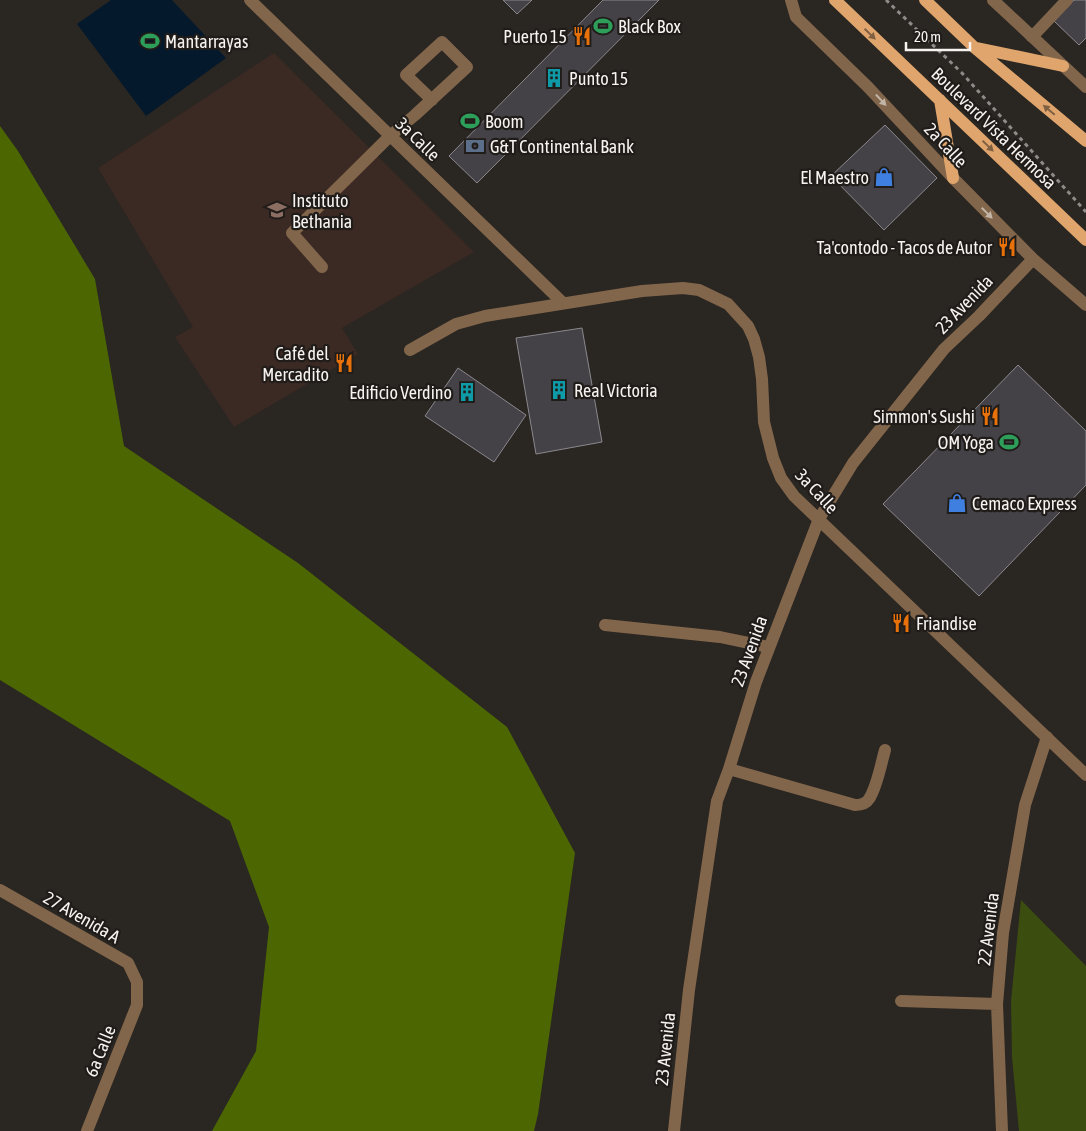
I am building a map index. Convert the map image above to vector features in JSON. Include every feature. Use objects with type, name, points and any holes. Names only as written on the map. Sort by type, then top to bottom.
[{"type":"main road","name":"Boulevard Vista Hermosa","points":[[835,0],[1086,240]]},
{"type":"main road","points":[[925,0],[975,48],[1086,141]]},
{"type":"main road","points":[[975,48],[1063,66]]},
{"type":"main road","points":[[940,100],[953,178]]},
{"type":"street","name":"3a Calle","points":[[250,0],[562,302]]},
{"type":"street","name":"2a Calle","points":[[790,0],[796,17],[868,87],[953,178],[1032,258],[1086,305]]},
{"type":"street","points":[[993,0],[1086,87]]},
{"type":"street","points":[[1032,37],[1067,0]]},
{"type":"street","points":[[322,267],[292,233],[390,136],[432,100],[467,67],[442,42],[406,75],[432,100]]},
{"type":"street","name":"23 Avenida","points":[[674,1131],[689,990],[718,801],[768,647],[819,520],[853,463],[944,348],[979,316],[1032,258]]},
{"type":"street","name":"3a Calle","points":[[410,350],[456,324],[485,316],[562,302],[642,291],[683,288],[699,290],[728,304],[748,326],[754,339],[761,372],[764,422],[773,458],[781,478],[794,496],[1086,775]]},
{"type":"street","points":[[605,626],[720,637],[768,647]]},
{"type":"street","name":"22 Avenida","points":[[1002,1131],[997,1004],[1003,933],[1025,805],[1047,737]]},
{"type":"street","points":[[729,769],[856,805],[862,805],[869,800],[884,750]]},
{"type":"street","name":"27 Avenida A","points":[[0,890],[128,964],[137,982]]},
{"type":"street","name":"6a Calle","points":[[87,1131],[137,1005],[137,982]]},
{"type":"street","points":[[901,1001],[997,1004]]},
{"type":"path","points":[[886,0],[962,73],[1086,212]]},
{"type":"shaded area","name":"Instituto Bethania","points":[[274,53],[474,252],[342,328],[358,354],[234,427],[175,337],[193,327],[98,168]]},
{"type":"green space","points":[[0,126],[18,151],[95,279],[124,446],[298,563],[507,727],[575,853],[534,1131],[212,1131],[256,1051],[269,927],[230,821],[0,680]]},
{"type":"green space","points":[[1021,900],[1086,966],[1086,1131],[1019,1131],[1012,1057],[1011,1001]]},
{"type":"water","name":"Mantarrayas","points":[[111,0],[172,0],[226,58],[146,116],[77,24]]},
{"type":"building","points":[[503,0],[532,0],[517,14]]},
{"type":"building","name":"Punto 15","points":[[603,0],[659,0],[477,183],[449,156]]},
{"type":"building","points":[[1074,0],[1086,0],[1086,38],[1079,45],[1054,21]]},
{"type":"building","name":"El Maestro","points":[[885,125],[937,178],[884,230],[831,176]]},
{"type":"building","name":"Real Victoria","points":[[582,328],[602,442],[536,454],[516,338]]},
{"type":"building","points":[[1018,365],[1086,431],[1086,485],[979,596],[883,504]]},
{"type":"building","name":"Edificio Verdino","points":[[458,368],[526,415],[494,462],[425,416]]},
{"type":"place","name":"Black Box","points":[[603,26]]},
{"type":"place","name":"Puerto 15","points":[[582,36]]},
{"type":"place","name":"Mantarrayas","points":[[150,41]]},
{"type":"place","name":"Punto 15","points":[[554,78]]},
{"type":"place","name":"Boom","points":[[470,121]]},
{"type":"place","name":"G&T Continental Bank","points":[[475,146]]},
{"type":"place","name":"El Maestro","points":[[884,177]]},
{"type":"place","name":"Instituto Bethania","points":[[277,210]]},
{"type":"place","name":"Ta'contodo - Tacos de Autor","points":[[1007,247]]},
{"type":"place","name":"Café del Mercadito","points":[[344,363]]},
{"type":"place","name":"Real Victoria","points":[[559,390]]},
{"type":"place","name":"Edificio Verdino","points":[[467,392]]},
{"type":"place","name":"Simmon's Sushi","points":[[990,416]]},
{"type":"place","name":"OM Yoga","points":[[1009,442]]},
{"type":"place","name":"Cemaco Express","points":[[957,503]]},
{"type":"place","name":"Friandise","points":[[901,623]]}]
